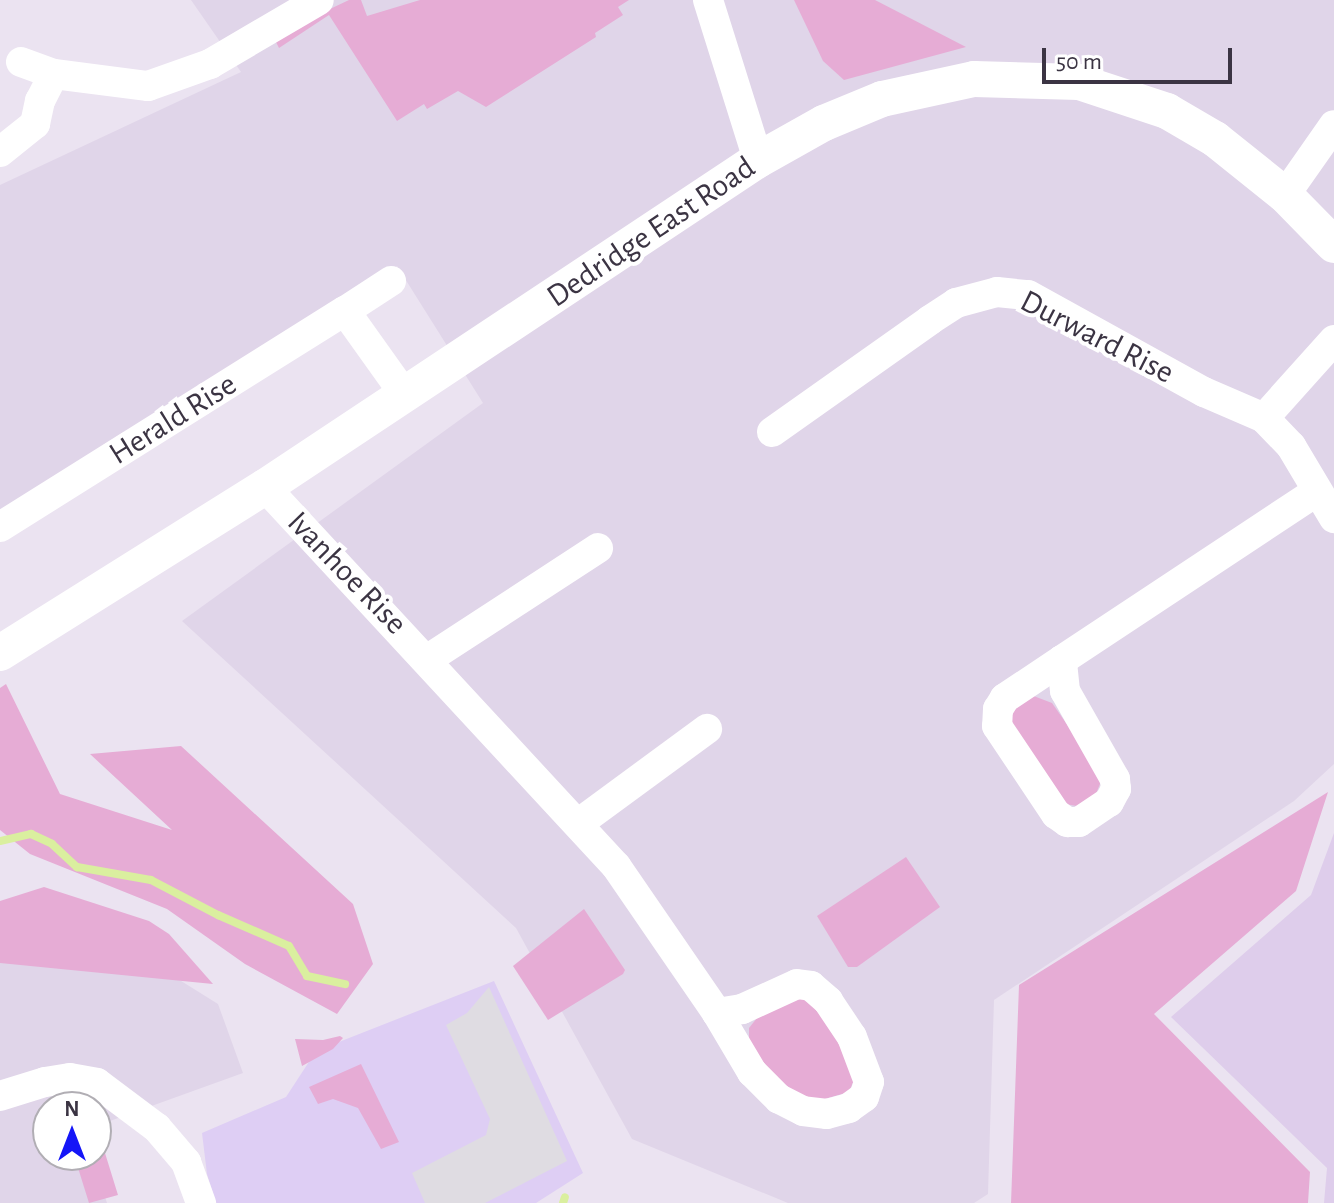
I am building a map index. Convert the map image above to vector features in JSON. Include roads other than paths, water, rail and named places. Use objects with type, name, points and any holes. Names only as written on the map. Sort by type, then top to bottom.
[{"type":"street","points":[[21,62],[54,74],[148,86],[210,64],[319,0]]},
{"type":"street","points":[[708,0],[758,160]]},
{"type":"street","points":[[0,152],[35,124],[40,101],[54,74]]},
{"type":"street","name":"Dedridge East Road","points":[[0,653],[265,487],[758,160],[824,123],[882,99],[974,79],[1079,82],[1167,111],[1215,139],[1285,195],[1334,245]]},
{"type":"street","points":[[1285,195],[1334,125]]},
{"type":"street","name":"Herald Rise","points":[[0,527],[391,281]]},
{"type":"street","name":"Durward Rise","points":[[772,432],[956,303],[997,292],[1028,295],[1204,392],[1264,418],[1291,446],[1334,518]]},
{"type":"street","points":[[345,311],[405,395]]},
{"type":"street","points":[[1264,418],[1334,340]]},
{"type":"street","name":"Ivanhoe Rise","points":[[265,487],[428,659],[616,866],[717,1013],[752,1072],[779,1099],[803,1111],[827,1114],[849,1108],[864,1097],[869,1082],[852,1037],[828,1001],[811,986],[797,984],[742,1009],[717,1013]]},
{"type":"street","points":[[1062,660],[1065,691],[1115,779],[1116,789],[1109,802],[1079,822],[1067,822],[1056,814],[997,726],[998,709],[1005,698],[1062,660],[1316,492]]},
{"type":"street","name":"Ivanhoe Rise","points":[[428,659],[598,548]]},
{"type":"street","points":[[579,823],[674,737],[707,729]]},
{"type":"street","points":[[0,1096],[70,1078],[97,1083],[157,1128],[186,1162],[201,1203]]},
{"type":"waterway","points":[[0,841],[31,834],[52,844],[77,867],[151,880],[218,915],[289,946],[307,976],[345,984]]},
{"type":"waterway","points":[[563,1203],[565,1197]]}]
